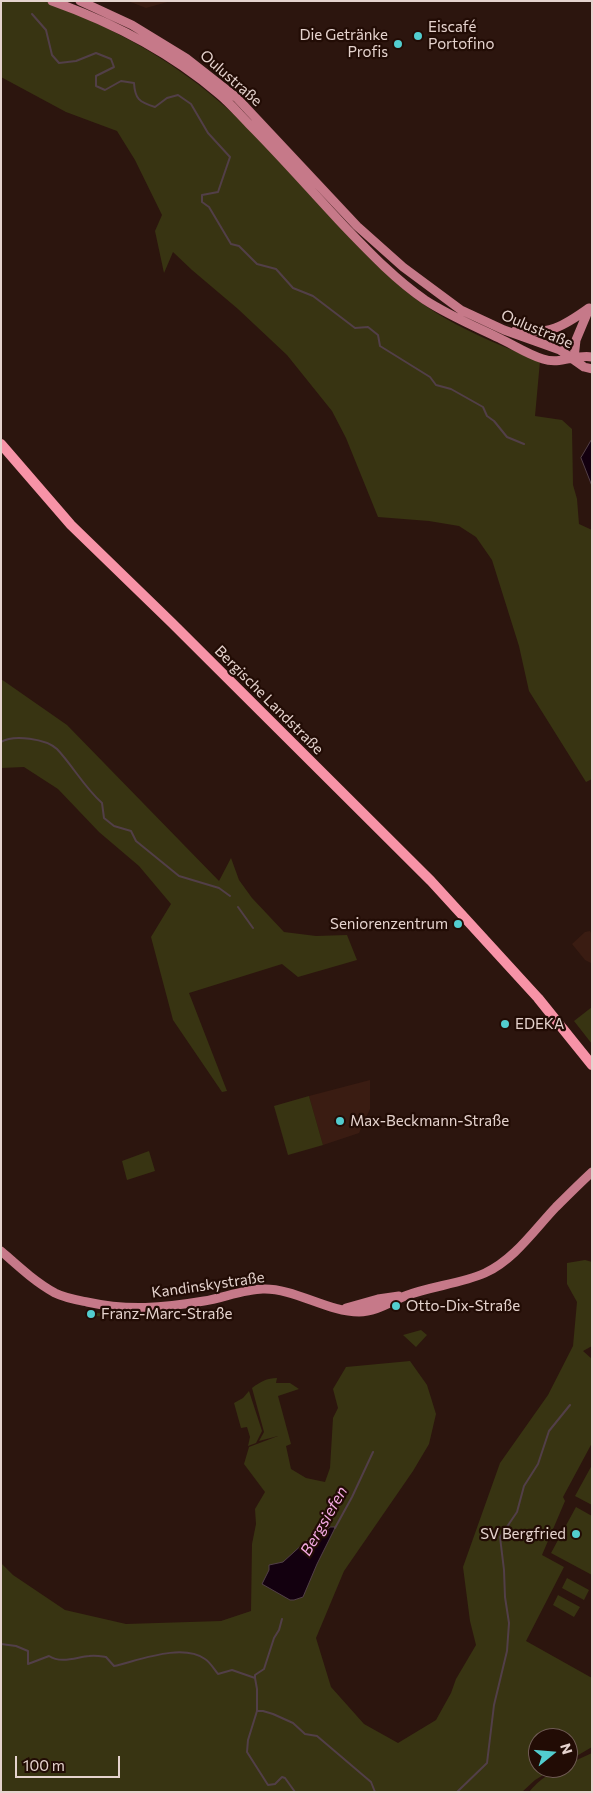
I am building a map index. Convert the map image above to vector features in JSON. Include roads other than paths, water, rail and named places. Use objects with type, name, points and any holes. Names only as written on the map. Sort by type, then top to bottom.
[{"type":"main road","name":"Oulustraße","points":[[52,1],[115,26],[158,52],[219,94],[265,140],[367,250],[392,274],[425,300],[524,352],[546,360],[560,361],[574,358]]},
{"type":"main road","name":"Oulustraße","points":[[80,1],[132,25],[186,58],[238,98],[357,226],[403,267],[462,310],[490,324],[560,350],[574,358]]},
{"type":"main road","points":[[451,301],[512,329],[526,332],[558,328],[590,306]]},
{"type":"main road","points":[[574,358],[576,340],[590,306]]},
{"type":"main road","points":[[574,358],[592,358]]},
{"type":"main road","points":[[574,358],[584,367],[592,369]]},
{"type":"main road","name":"Bergische Landstraße","points":[[1,444],[71,525],[431,881],[518,974],[592,1065]]},
{"type":"main road","name":"Kandinskystraße","points":[[1,1251],[38,1282],[56,1294],[118,1308],[178,1305],[263,1289],[279,1291],[342,1309],[378,1299],[404,1296],[484,1274],[502,1263],[525,1241],[534,1227],[550,1214],[592,1172]]},
{"type":"waterway","points":[[32,14],[46,30],[52,55],[59,63],[76,61],[96,53],[111,59],[114,67],[96,76],[96,86],[105,90],[121,81],[134,83],[135,93],[139,99],[155,107],[167,98],[178,95],[191,104],[208,133],[230,157],[218,192],[202,195],[202,202],[209,207],[231,244],[239,246],[257,264],[276,269],[293,288],[313,296],[355,328],[368,327],[378,335],[380,346],[430,377],[436,385],[451,389],[483,407],[487,416],[494,421],[507,437],[524,444]]},
{"type":"waterway","points":[[1,742],[22,738],[38,740],[57,749],[102,803],[104,818],[114,826],[131,831],[136,841],[179,876],[219,888],[230,896]]},
{"type":"waterway","points":[[238,907],[253,928]]},
{"type":"waterway","points":[[457,1792],[487,1763],[494,1705],[507,1651],[509,1623],[500,1537],[517,1512],[524,1486],[538,1464],[549,1431],[570,1405]]},
{"type":"waterway","name":"Bergsiefen","points":[[335,1528],[373,1452]]},
{"type":"waterway","name":"Bergsiefen","points":[[255,1678],[255,1675],[264,1669],[282,1619]]},
{"type":"waterway","points":[[1,1644],[16,1646],[28,1651],[28,1664],[49,1656],[59,1660],[95,1656],[106,1657],[114,1666],[161,1654],[185,1652],[196,1654],[205,1659],[218,1674],[232,1670],[255,1678],[257,1711],[248,1740],[247,1752],[268,1785],[275,1784],[282,1777],[285,1778],[295,1792]]},
{"type":"waterway","points":[[258,1711],[273,1714],[293,1723],[305,1734],[317,1736],[371,1782],[375,1792]]},
{"type":"place","name":"Eiscafé Portofino","points":[[418,36]]},
{"type":"place","name":"Die Getränke Profis","points":[[398,44]]},
{"type":"place","name":"Seniorenzentrum","points":[[458,924]]},
{"type":"place","name":"EDEKA","points":[[505,1024]]},
{"type":"place","name":"Max-Beckmann-Straße","points":[[340,1121]]},
{"type":"place","name":"Otto-Dix-Straße","points":[[396,1306]]},
{"type":"place","name":"Franz-Marc-Straße","points":[[91,1314]]},
{"type":"place","name":"SV Bergfried","points":[[576,1534]]}]
